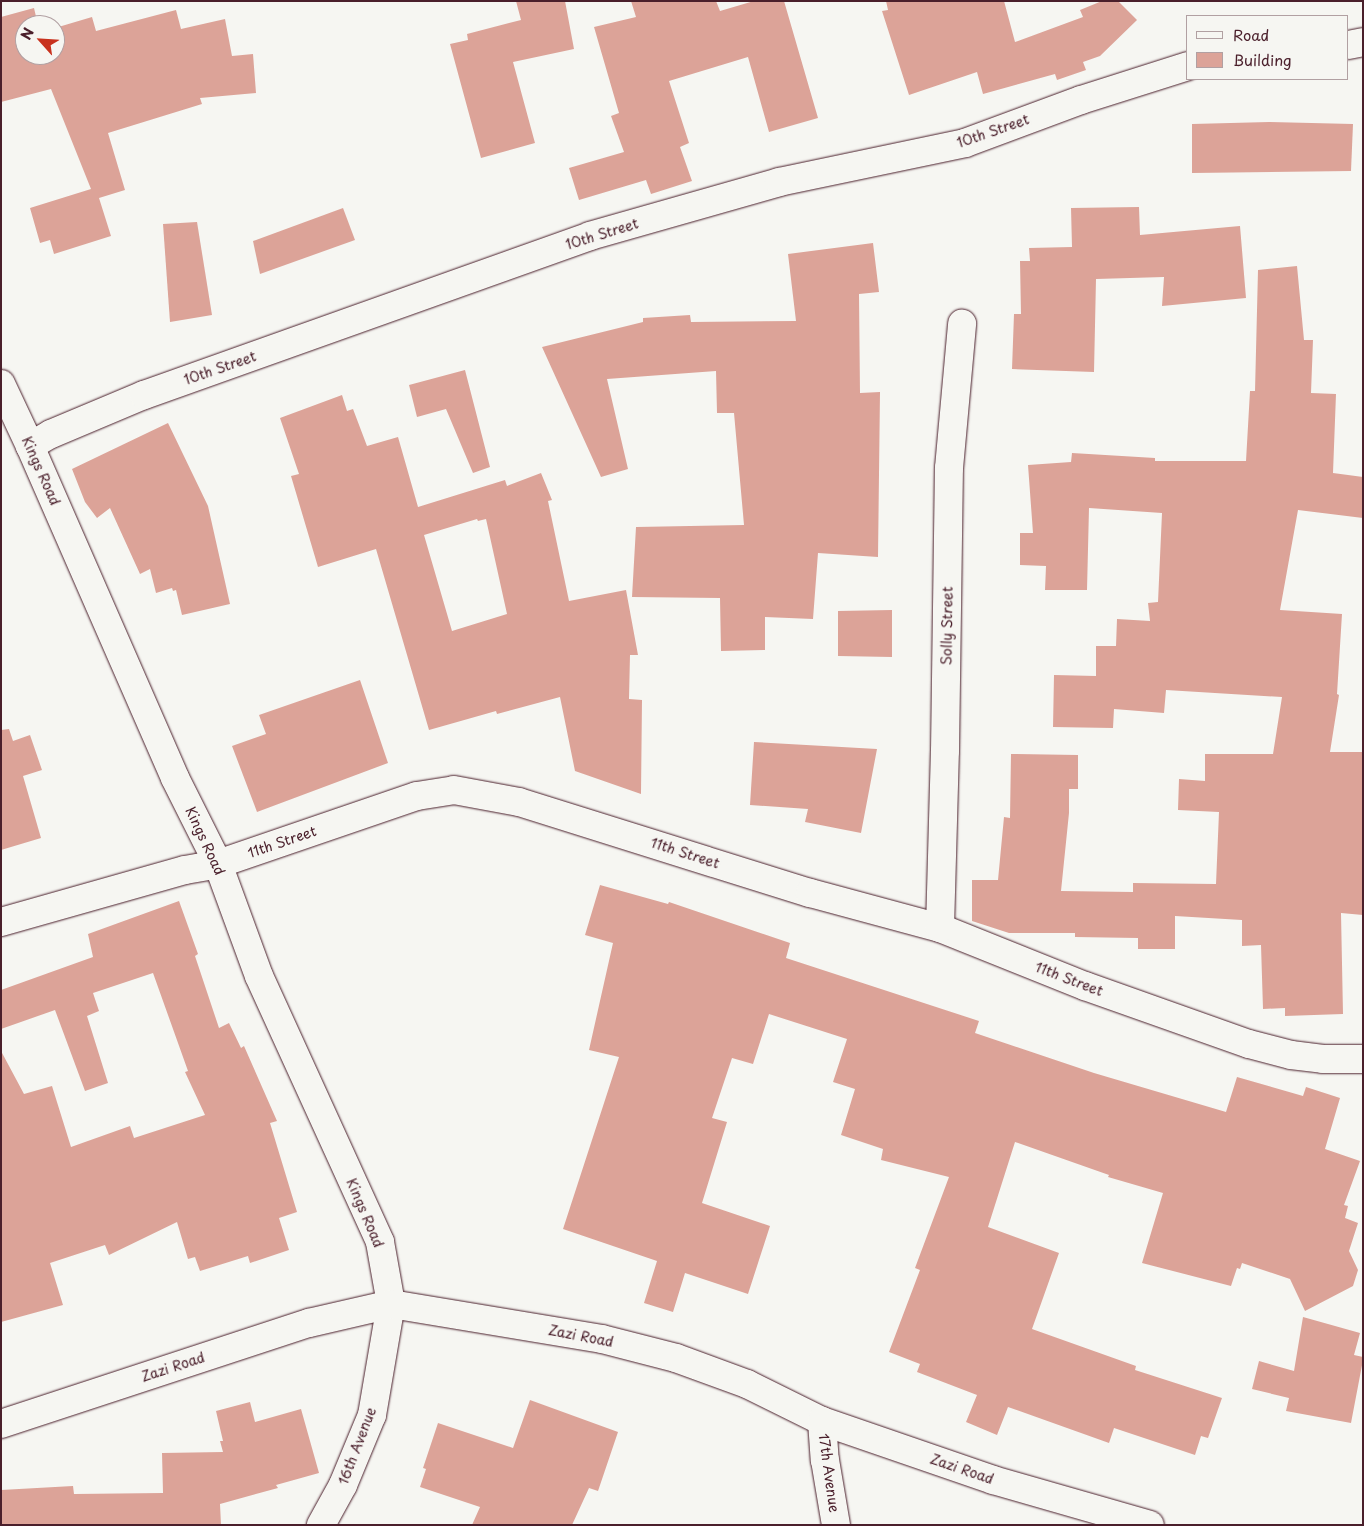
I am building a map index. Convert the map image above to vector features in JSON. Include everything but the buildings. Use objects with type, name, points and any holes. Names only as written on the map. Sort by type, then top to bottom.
[{"type":"street","points":[[1349,45],[1363,42]]},
{"type":"street","name":"10th Street","points":[[30,446],[52,434],[144,395],[590,236],[779,182],[965,143],[1081,100],[1186,67]]},
{"type":"street","name":"Solly Street","points":[[940,928],[945,751],[949,468],[962,324]]},
{"type":"street","name":"Kings Road","points":[[1,384],[9,419],[30,446],[175,778],[218,864],[259,976],[380,1242],[391,1304]]},
{"type":"street","name":"11th Street","points":[[1,922],[185,870],[218,864],[417,796],[454,790],[484,794],[519,802],[810,894],[940,928],[1085,986],[1249,1044],[1291,1055],[1323,1059],[1363,1059]]},
{"type":"street","name":"Zazi Road","points":[[1,1424],[309,1323],[391,1304],[602,1339],[676,1358],[747,1384],[822,1421],[992,1480],[1150,1525]]},
{"type":"street","name":"16th Avenue","points":[[321,1525],[343,1485],[372,1415],[391,1304]]},
{"type":"street","name":"17th Avenue","points":[[822,1421],[836,1525]]}]
